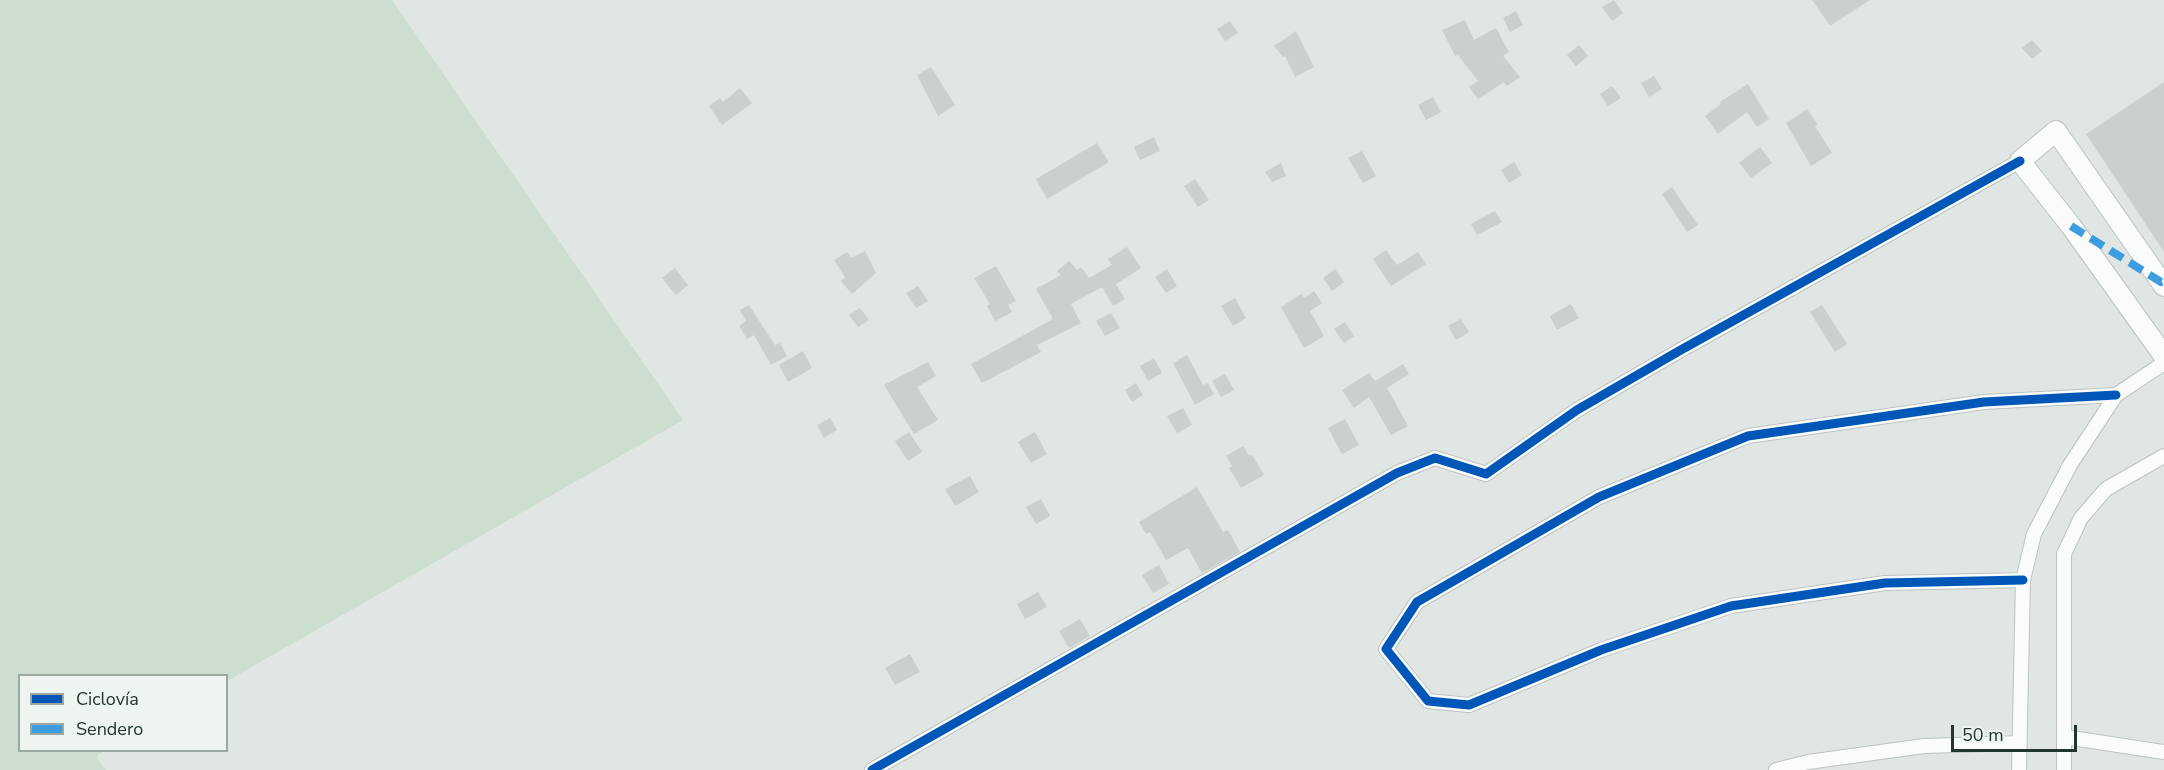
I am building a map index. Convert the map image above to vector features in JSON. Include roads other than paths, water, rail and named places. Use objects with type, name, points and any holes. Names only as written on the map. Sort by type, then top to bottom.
[{"type":"main road","points":[[2164,286],[2056,131],[2020,161],[2072,226],[2164,356]]},
{"type":"street","points":[[872,770],[1397,473],[1435,458],[1485,474],[1577,410],[2020,161]]},
{"type":"street","points":[[2019,770],[2023,580],[2034,534],[2070,465],[2116,395],[2164,363]]},
{"type":"street","points":[[2023,580],[1885,583],[1731,606],[1601,650],[1469,705],[1428,701],[1386,649],[1416,602],[1599,497],[1748,436],[1984,402],[2116,395]]},
{"type":"street","points":[[2064,770],[2064,554],[2081,518],[2106,489],[2164,456]]},
{"type":"street","points":[[2065,736],[2164,752]]},
{"type":"street","points":[[1776,770],[1808,762],[1924,746],[2020,743]]}]
